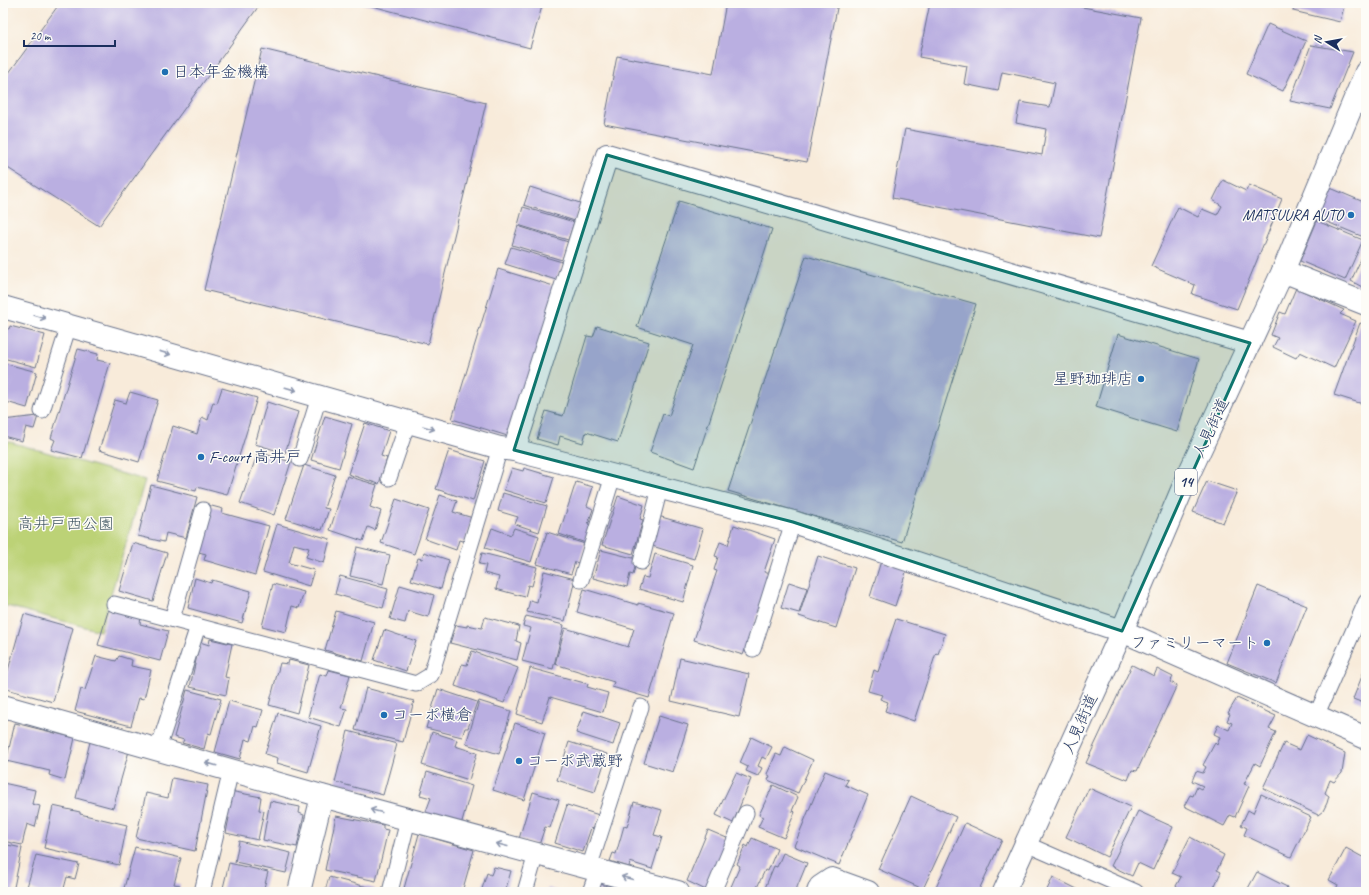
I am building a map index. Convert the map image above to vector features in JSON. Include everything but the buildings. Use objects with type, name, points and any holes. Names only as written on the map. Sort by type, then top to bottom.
[{"type":"street","name":"人見街道","points":[[1004,892],[1122,631],[1187,478],[1283,271],[1366,72]]},
{"type":"street","points":[[507,449],[607,155],[1250,343]]},
{"type":"street","points":[[1283,271],[1366,304]]},
{"type":"street","points":[[3,307],[507,449],[793,522],[1122,631],[1366,738]]},
{"type":"street","points":[[3,706],[408,820],[673,891]]},
{"type":"street","points":[[299,892],[322,796]]},
{"type":"street","points":[[818,892],[820,887],[832,879],[868,892]]},
{"type":"lane","points":[[42,411],[69,325]]},
{"type":"lane","points":[[300,459],[319,397]]},
{"type":"lane","points":[[389,478],[408,422]]},
{"type":"lane","points":[[114,604],[416,684],[431,675],[507,449]]},
{"type":"lane","points":[[581,580],[613,476]]},
{"type":"lane","points":[[642,562],[660,488]]},
{"type":"lane","points":[[172,619],[203,510]]},
{"type":"lane","points":[[753,649],[793,522]]},
{"type":"lane","points":[[1316,716],[1366,602]]},
{"type":"lane","points":[[158,750],[198,626]]},
{"type":"lane","points":[[590,892],[593,869],[641,708]]},
{"type":"lane","points":[[202,892],[231,770]]},
{"type":"lane","points":[[713,892],[746,812]]},
{"type":"lane","points":[[390,892],[408,820]]},
{"type":"lane","points":[[1026,844],[1136,892]]},
{"type":"lane","points":[[525,892],[536,854]]},
{"type":"highlighted area","points":[[607,155],[1250,343],[1122,631],[793,522],[514,450]]},
{"type":"green space","name":"高井戸西公園","points":[[3,440],[145,480],[100,631],[3,605]]},
{"type":"place","name":"日本年金機構","points":[[165,72]]},
{"type":"place","name":"MATSUURA AUTO","points":[[1351,215]]},
{"type":"place","name":"星野珈琲店","points":[[1141,379]]},
{"type":"place","name":"F-court 高井戸","points":[[201,457]]},
{"type":"place","name":"ファミリーマート","points":[[1267,643]]},
{"type":"place","name":"コーポ横倉","points":[[384,715]]},
{"type":"place","name":"コーポ武蔵野","points":[[519,761]]}]
